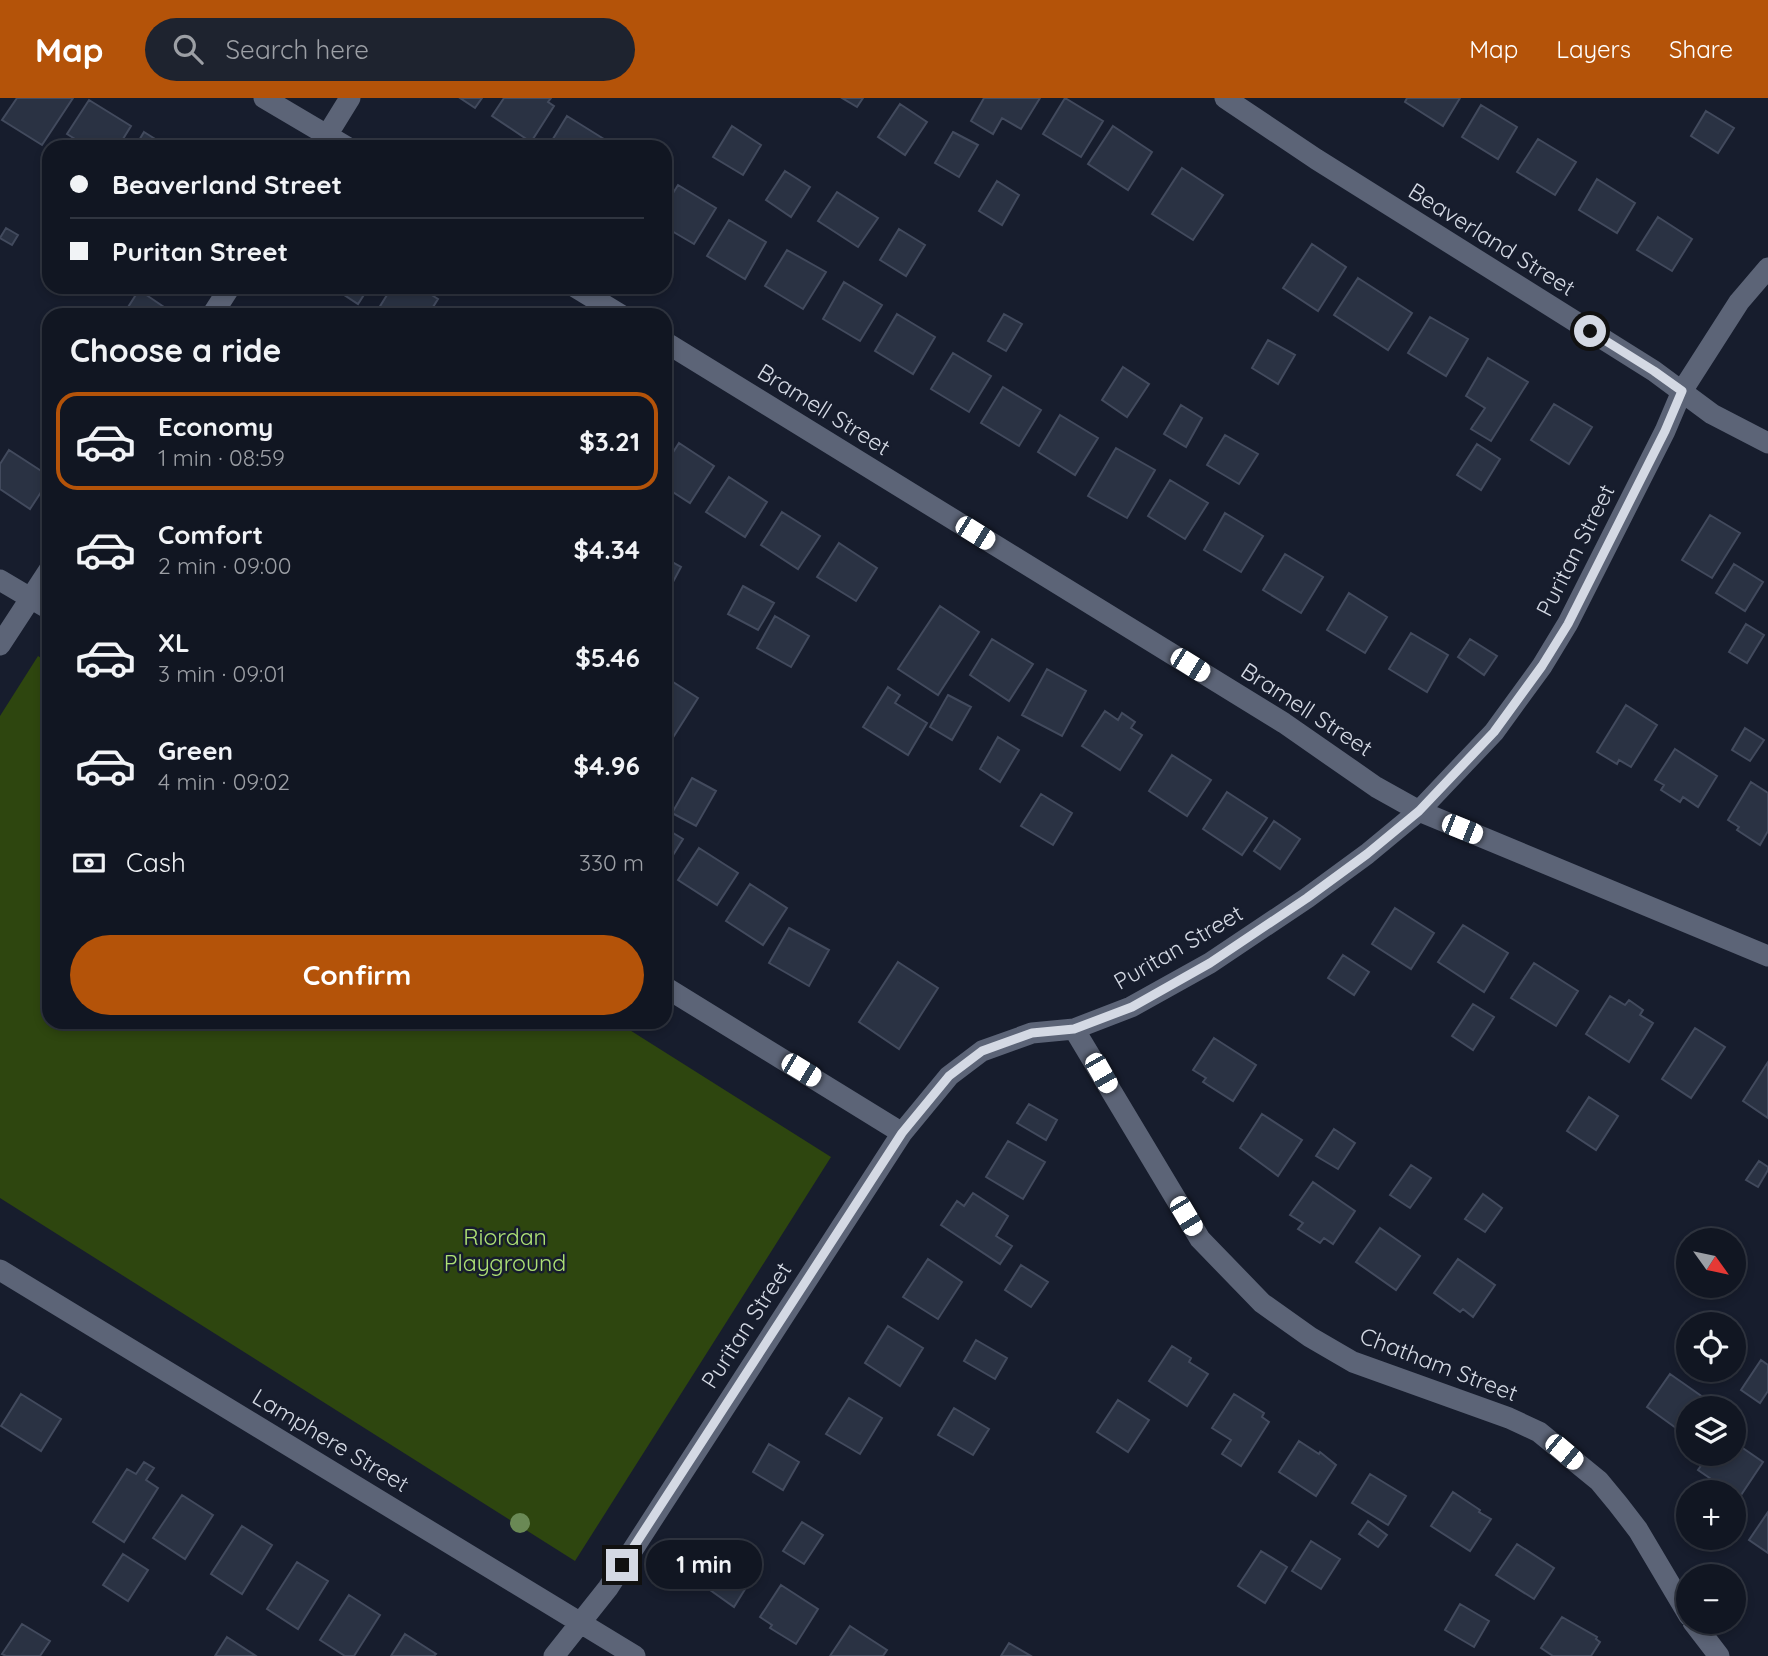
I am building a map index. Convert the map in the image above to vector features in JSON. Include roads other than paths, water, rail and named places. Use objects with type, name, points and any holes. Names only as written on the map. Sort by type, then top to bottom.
[{"type":"street","points":[[264,98],[322,140]]},
{"type":"street","points":[[324,140],[349,98]]},
{"type":"street","name":"Beaverland Street","points":[[1225,98],[1316,159],[1654,371],[1712,414],[1768,443]]},
{"type":"street","name":"Puritan Street","points":[[554,1656],[608,1588],[902,1133],[949,1076],[982,1051],[1032,1033],[1074,1029],[1132,1007],[1210,963],[1347,869],[1419,811],[1494,732],[1542,666],[1574,612],[1665,431],[1682,391],[1739,302],[1768,268]]},
{"type":"street","points":[[586,294],[610,308]]},
{"type":"street","name":"Bramell Street","points":[[672,346],[1284,723],[1376,786],[1419,811],[1768,956]]},
{"type":"street","points":[[0,580],[40,604],[0,645]]},
{"type":"street","points":[[672,991],[902,1133]]},
{"type":"street","name":"Chatham Street","points":[[1074,1029],[1200,1239],[1262,1303],[1310,1337],[1353,1362],[1509,1418],[1539,1432],[1599,1481],[1638,1531],[1676,1594]]},
{"type":"street","name":"Lamphere Street","points":[[0,1270],[635,1656]]},
{"type":"street","points":[[1703,1634],[1720,1656]]},
{"type":"park label","name":"Riordan Playground","points":[[505,1249]]}]
